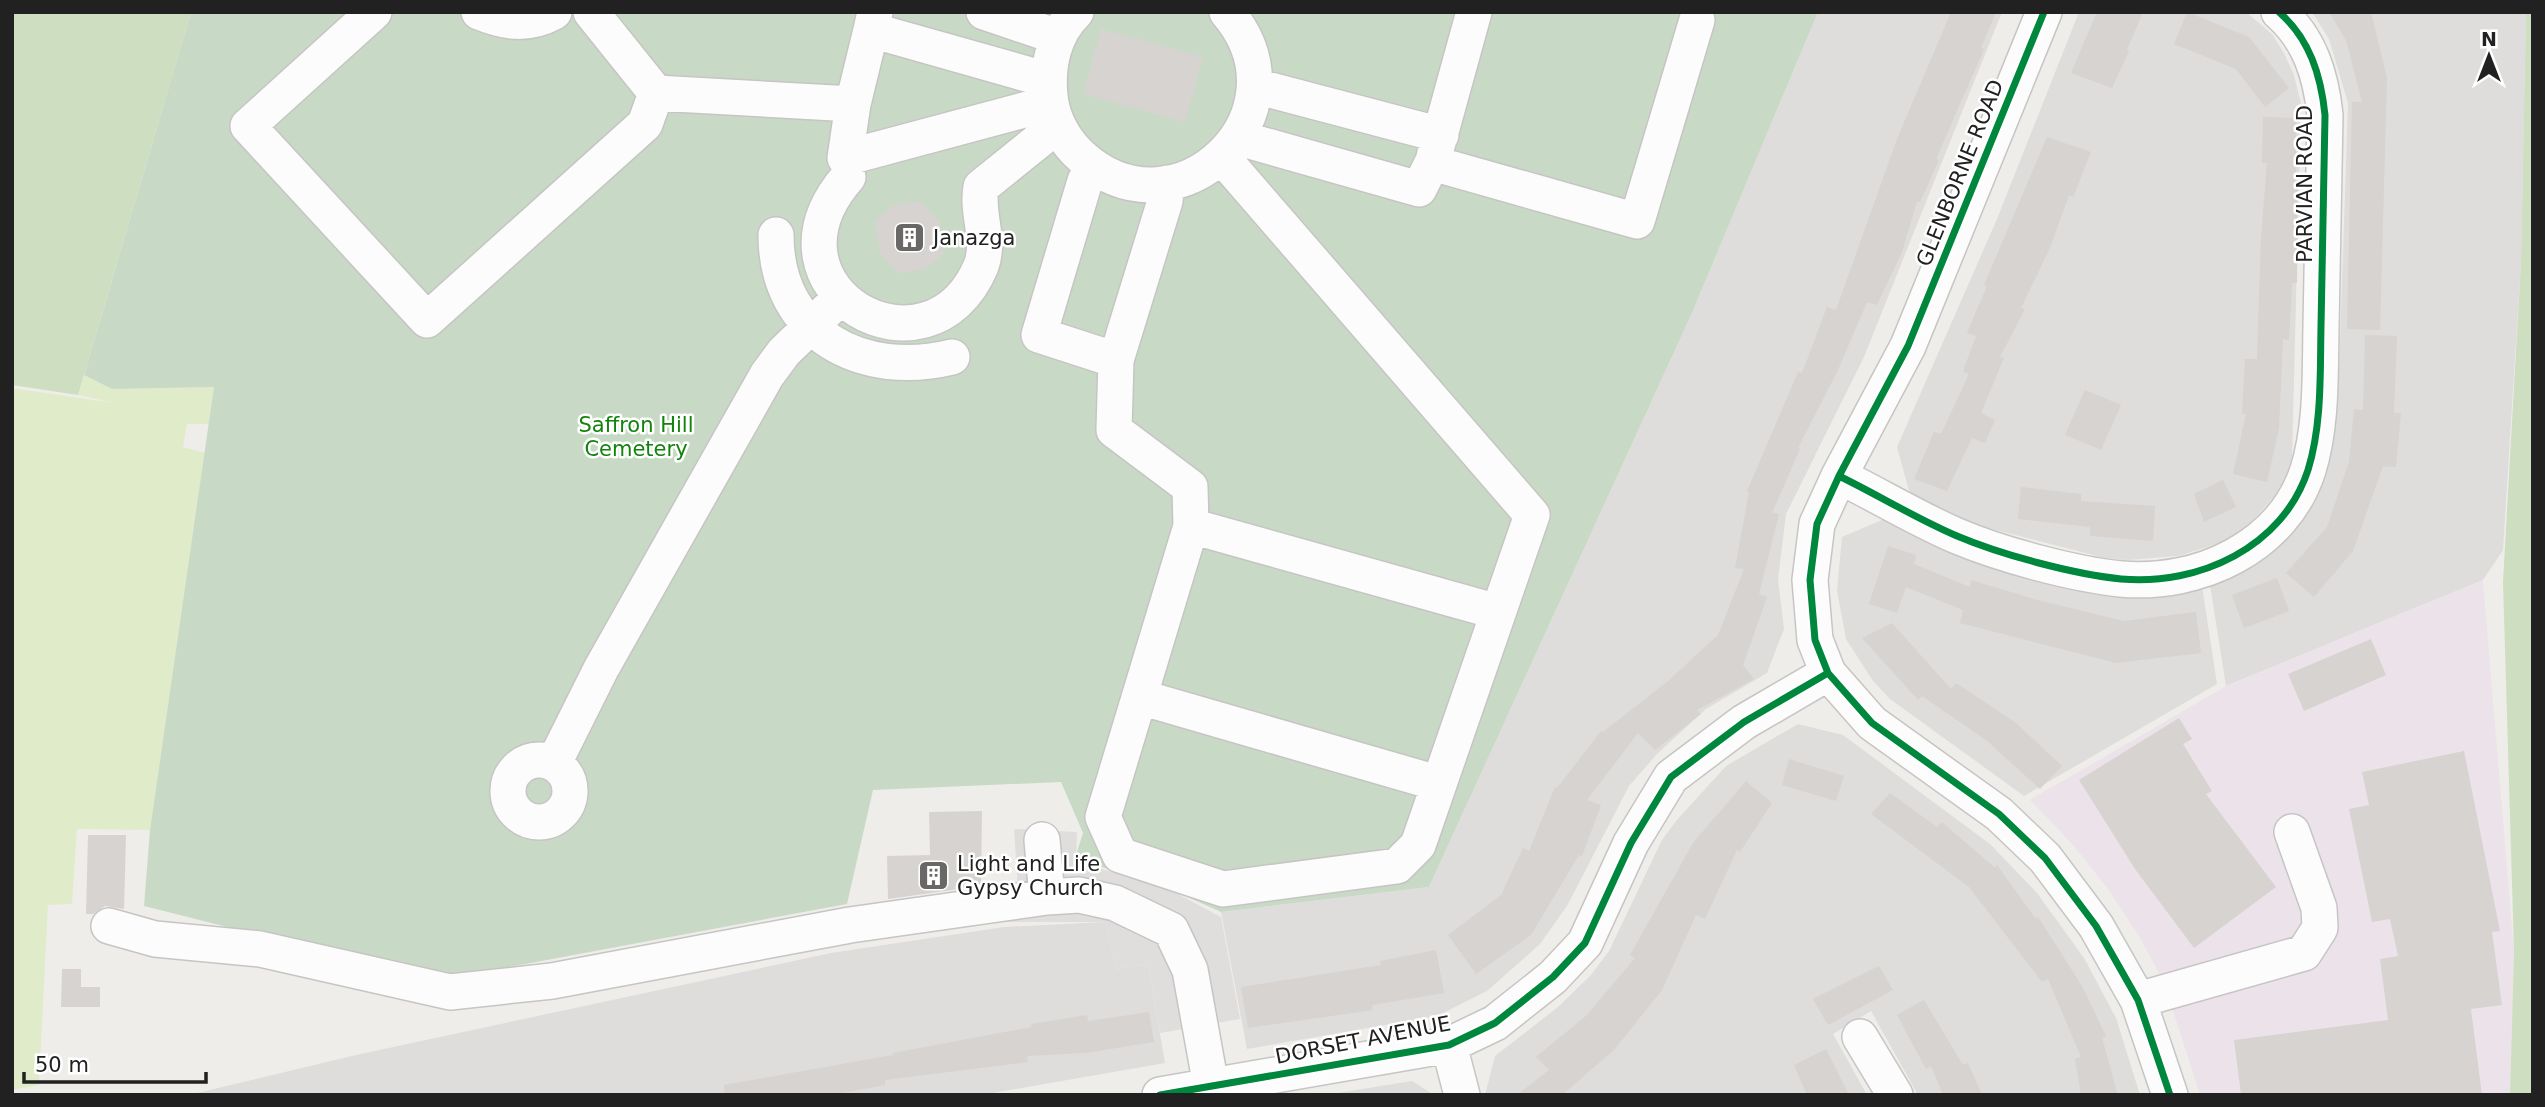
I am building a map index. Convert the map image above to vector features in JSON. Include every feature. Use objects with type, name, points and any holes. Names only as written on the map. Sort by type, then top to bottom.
[{"type":"street","points":[[374,12],[248,126],[427,320],[645,124],[656,93]]},
{"type":"street","points":[[479,12],[504,23],[539,20],[555,12]]},
{"type":"street","points":[[591,12],[656,93],[853,104]]},
{"type":"street","points":[[848,177],[831,197],[821,221],[819,240],[827,277],[841,297],[867,317],[895,323],[923,321],[949,309],[970,289],[982,263],[985,237],[980,211],[981,187],[1052,103],[1067,25],[984,12]]},
{"type":"street","points":[[1052,103],[845,158],[853,104],[873,21],[1052,103],[1073,149],[1094,168],[1120,180],[1153,185],[1186,179],[1230,147],[1251,113],[1255,86],[1252,55],[1239,27],[1227,12]]},
{"type":"street","points":[[1230,147],[1419,189],[1437,149],[1474,12]]},
{"type":"street","name":"GLENBORNE ROAD","points":[[2044,12],[1908,346],[1839,476],[1817,524],[1810,580],[1815,640],[1828,673],[1872,723],[1999,814],[2045,858],[2096,926],[2138,1000],[2170,1095]]},
{"type":"street","name":"PARVIAN ROAD","points":[[1839,476],[1954,535],[1997,551],[2122,579],[2163,578],[2203,569],[2239,555],[2266,537],[2288,511],[2309,468],[2317,423],[2320,368],[2325,115],[2322,86],[2311,56],[2295,26],[2279,12]]},
{"type":"street","points":[[1255,86],[1637,222],[1689,15]]},
{"type":"street","points":[[1167,183],[1165,201],[1116,359],[1114,430],[1190,487],[1191,526],[1103,817],[1121,855],[1223,888],[1397,866],[1418,845],[1437,783],[1532,515],[1230,147]]},
{"type":"street","points":[[1094,168],[1085,181],[1039,335],[1116,359]]},
{"type":"street","points":[[776,235],[778,266],[799,310],[811,325],[840,348],[876,362],[914,365],[952,358]]},
{"type":"street","points":[[554,763],[601,669],[749,404],[784,352],[841,297]]},
{"type":"street","points":[[1191,526],[1498,612]]},
{"type":"street","name":"DORSET AVENUE","points":[[1160,1095],[1449,1045],[1494,1023],[1553,977],[1585,943],[1631,844],[1671,777],[1744,722],[1828,673]]},
{"type":"street","points":[[1139,697],[1437,783]]},
{"type":"street","points":[[2138,1000],[2304,953],[2320,928],[2319,908],[2292,832]]},
{"type":"street","points":[[1042,840],[1047,897]]},
{"type":"street","points":[[109,926],[153,952],[260,949],[450,992],[552,981],[850,925],[1047,897],[1079,895],[1115,903],[1171,930],[1190,970],[1211,1086]]},
{"type":"street","points":[[1860,1037],[1895,1095]]},
{"type":"street","points":[[1449,1045],[1462,1095]]},
{"type":"shaded area","points":[[1818,12],[2002,12],[1864,357],[1786,514],[1778,579],[1784,629],[1767,673],[1706,709],[1657,754],[1629,786],[1567,906],[1540,944],[1487,991],[1437,1016],[1247,1049],[1221,912],[1429,887],[1692,313]]},
{"type":"shaded area","points":[[2079,12],[2246,12],[2272,34],[2284,53],[2294,75],[2301,104],[2292,457],[2286,478],[2275,496],[2246,528],[2230,540],[2178,556],[2127,560],[2105,558],[1980,526],[1910,494],[1897,447],[1997,219]]},
{"type":"shaded area","points":[[2312,12],[2526,12],[2521,262],[2503,550],[2483,580],[2226,686],[2210,585],[2247,570],[2284,542],[2313,502],[2328,461],[2338,402],[2348,103],[2329,39]]},
{"type":"shaded area","points":[[1884,519],[1968,560],[2046,580],[2202,586],[2217,684],[2024,796],[1890,699],[1873,681],[1846,639],[1837,591],[1842,537]]},
{"type":"shaded area","points":[[2483,580],[2514,951],[2510,1095],[2200,1095],[2163,980],[2138,935],[2108,889],[2073,845],[2030,800],[2226,686]]},
{"type":"shaded area","points":[[1798,724],[1843,735],[1990,844],[2037,893],[2084,958],[2116,1018],[2140,1095],[1918,1095],[1871,1011],[1833,1034],[1867,1095],[1485,1095],[1495,1056],[1558,1007],[1591,975],[1609,951],[1662,840],[1676,821],[1726,766]]},
{"type":"shaded area","points":[[1014,829],[1077,832],[1076,862],[1163,886],[1221,917],[1240,1019],[1160,1033],[1148,964],[1116,969],[1106,922],[995,922],[1018,890]]},
{"type":"shaded area","points":[[1106,922],[1116,969],[1148,964],[1165,1063],[981,1095],[189,1095],[356,1055],[831,953],[1004,927]]},
{"type":"shaded area","points":[[1412,1081],[1434,1095],[1325,1095]]},
{"type":"green space","points":[[12,12],[191,12],[78,395],[12,385]]},
{"type":"green space","name":"Saffron Hill Cemetery","points":[[191,12],[1818,12],[1692,313],[1429,887],[1221,912],[1174,891],[1075,858],[1083,833],[1061,782],[873,790],[847,904],[455,977],[385,967],[144,906],[150,830],[214,387],[112,389],[84,375]]},
{"type":"green space","points":[[2526,12],[2533,12],[2533,1095],[2510,1095],[2514,951],[2503,582],[2521,262]]},
{"type":"green space","points":[[84,375],[112,389],[214,387],[209,424],[187,424],[183,447],[205,453],[150,830],[77,829],[72,904],[48,905],[39,1085],[12,1090],[12,388],[114,403],[78,395]]},
{"type":"building","points":[[1951,12],[1996,12],[1981,48],[1984,49],[1936,159],[1939,160],[1920,202],[1917,201],[1902,252],[1877,305],[1867,302],[1838,370],[1798,448],[1800,449],[1772,513],[1779,514],[1759,594],[1767,597],[1743,665],[1754,679],[1697,710],[1701,714],[1655,750],[1638,733],[1587,800],[1601,805],[1582,856],[1579,855],[1531,935],[1476,974],[1448,935],[1501,895],[1523,848],[1529,851],[1555,787],[1557,788],[1601,731],[1668,681],[1718,635],[1744,569],[1735,568],[1749,492],[1747,491],[1798,372],[1802,373],[1827,307],[1836,310],[1897,139]]},
{"type":"building","points":[[2097,12],[2143,12],[2112,88],[2071,73]]},
{"type":"building","points":[[2187,12],[2249,37],[2289,88],[2265,107],[2236,69],[2174,44]]},
{"type":"building","points":[[2329,12],[2371,12],[2387,78],[2380,330],[2347,329],[2352,102],[2362,102],[2346,40]]},
{"type":"building","points":[[1101,29],[1203,57],[1185,122],[1083,94]]},
{"type":"building","points":[[2263,117],[2296,118],[2298,182],[2297,283],[2292,283],[2289,340],[2283,339],[2279,428],[2267,482],[2233,474],[2246,414],[2242,414],[2245,359],[2257,359],[2261,237],[2267,163],[2262,163]]},
{"type":"building","points":[[2047,137],[2091,152],[2073,197],[2069,195],[2050,248],[2021,308],[2025,309],[2000,357],[2004,358],[1981,413],[1995,420],[1985,443],[1972,438],[1947,491],[1914,479],[1934,432],[1941,434],[1969,374],[1963,371],[1976,336],[1967,333],[1987,286],[1984,285]]},
{"type":"building","name":"Janazga","points":[[920,201],[940,222],[943,254],[925,269],[897,273],[880,253],[875,221],[891,206]]},
{"type":"building","points":[[2365,335],[2397,336],[2394,413],[2401,413],[2396,467],[2383,466],[2353,551],[2314,597],[2286,573],[2327,527],[2349,462],[2354,409],[2363,410]]},
{"type":"building","points":[[2085,390],[2121,405],[2101,450],[2065,435]]},
{"type":"building","points":[[2223,480],[2236,507],[2204,522],[2194,494]]},
{"type":"building","points":[[2021,487],[2081,494],[2081,501],[2155,506],[2153,541],[2090,536],[2090,527],[2018,519]]},
{"type":"building","points":[[1888,546],[1916,555],[1914,564],[1970,587],[1971,580],[2037,600],[2124,621],[2196,612],[2201,653],[2116,663],[1960,623],[1963,610],[1906,587],[1897,613],[1869,604]]},
{"type":"building","points":[[2277,578],[2289,611],[2244,628],[2232,595]]},
{"type":"building","points":[[1892,623],[1951,689],[1956,683],[2016,723],[2062,766],[2040,789],[1986,740],[1922,696],[1918,700],[1862,638]]},
{"type":"building","points":[[2371,639],[2386,675],[2304,711],[2288,674]]},
{"type":"building","points":[[2179,718],[2192,739],[2183,744],[2212,791],[2206,794],[2276,887],[2194,948],[2135,869],[2079,780]]},
{"type":"building","points":[[2464,751],[2500,931],[2492,932],[2502,1005],[2471,1009],[2482,1095],[2241,1095],[2234,1040],[2388,1020],[2380,959],[2398,956],[2390,919],[2372,922],[2349,809],[2369,805],[2362,772]]},
{"type":"building","points":[[1789,759],[1844,776],[1836,801],[1782,785]]},
{"type":"building","points":[[1746,781],[1772,803],[1740,852],[1737,850],[1705,919],[1696,915],[1662,990],[1614,1050],[1562,1095],[1517,1095],[1549,1070],[1536,1057],[1587,1015],[1635,958],[1630,955],[1693,843]]},
{"type":"building","points":[[1890,793],[1937,827],[1942,822],[1995,868],[1997,865],[2035,918],[2038,917],[2082,986],[2106,1036],[2102,1038],[2118,1095],[2081,1095],[2075,1059],[2081,1057],[2048,979],[2042,982],[1969,887],[1871,814]]},
{"type":"building","name":"Light and Life Gypsy Church","points":[[982,811],[981,886],[888,899],[887,856],[930,855],[929,812]]},
{"type":"building","points":[[88,835],[126,835],[124,909],[105,906],[93,914],[86,914]]},
{"type":"building","points":[[1436,950],[1444,993],[1372,1005],[1373,1010],[1248,1028],[1241,987],[1381,965],[1380,961]]},
{"type":"building","points":[[1879,966],[1893,990],[1828,1025],[1813,999]]},
{"type":"building","points":[[62,969],[81,969],[81,987],[100,987],[100,1007],[61,1007]]},
{"type":"building","points":[[1924,1000],[1963,1065],[1968,1063],[1982,1095],[1943,1095],[1931,1066],[1926,1069],[1897,1015]]},
{"type":"building","points":[[1149,1012],[1154,1042],[1086,1053],[1027,1056],[1028,1062],[885,1080],[885,1085],[831,1095],[725,1095],[724,1085],[893,1055],[1032,1027],[1031,1024],[1087,1015],[1088,1021]]},
{"type":"building","points":[[1826,1049],[1849,1095],[1807,1095],[1794,1065]]},
{"type":"cycle path","points":[[2044,12],[1908,346],[1839,476],[1817,524],[1810,580],[1815,640],[1828,673],[1872,723],[1999,814],[2045,858],[2096,926],[2138,1000],[2170,1095]]},
{"type":"cycle path","points":[[1839,476],[1927,522],[1975,543],[2060,568],[2121,579],[2180,576],[2208,568],[2234,556],[2258,540],[2279,520],[2296,497],[2308,470],[2316,435],[2320,381],[2325,115],[2312,59],[2299,34],[2279,12]]},
{"type":"cycle path","points":[[1160,1095],[1449,1045],[1495,1023],[1553,977],[1585,943],[1631,843],[1671,777],[1744,722],[1828,673]]},
{"type":"place","name":"Janazga","points":[[910,238]]},
{"type":"place","name":"Light and Life Gypsy Church","points":[[934,876]]}]
